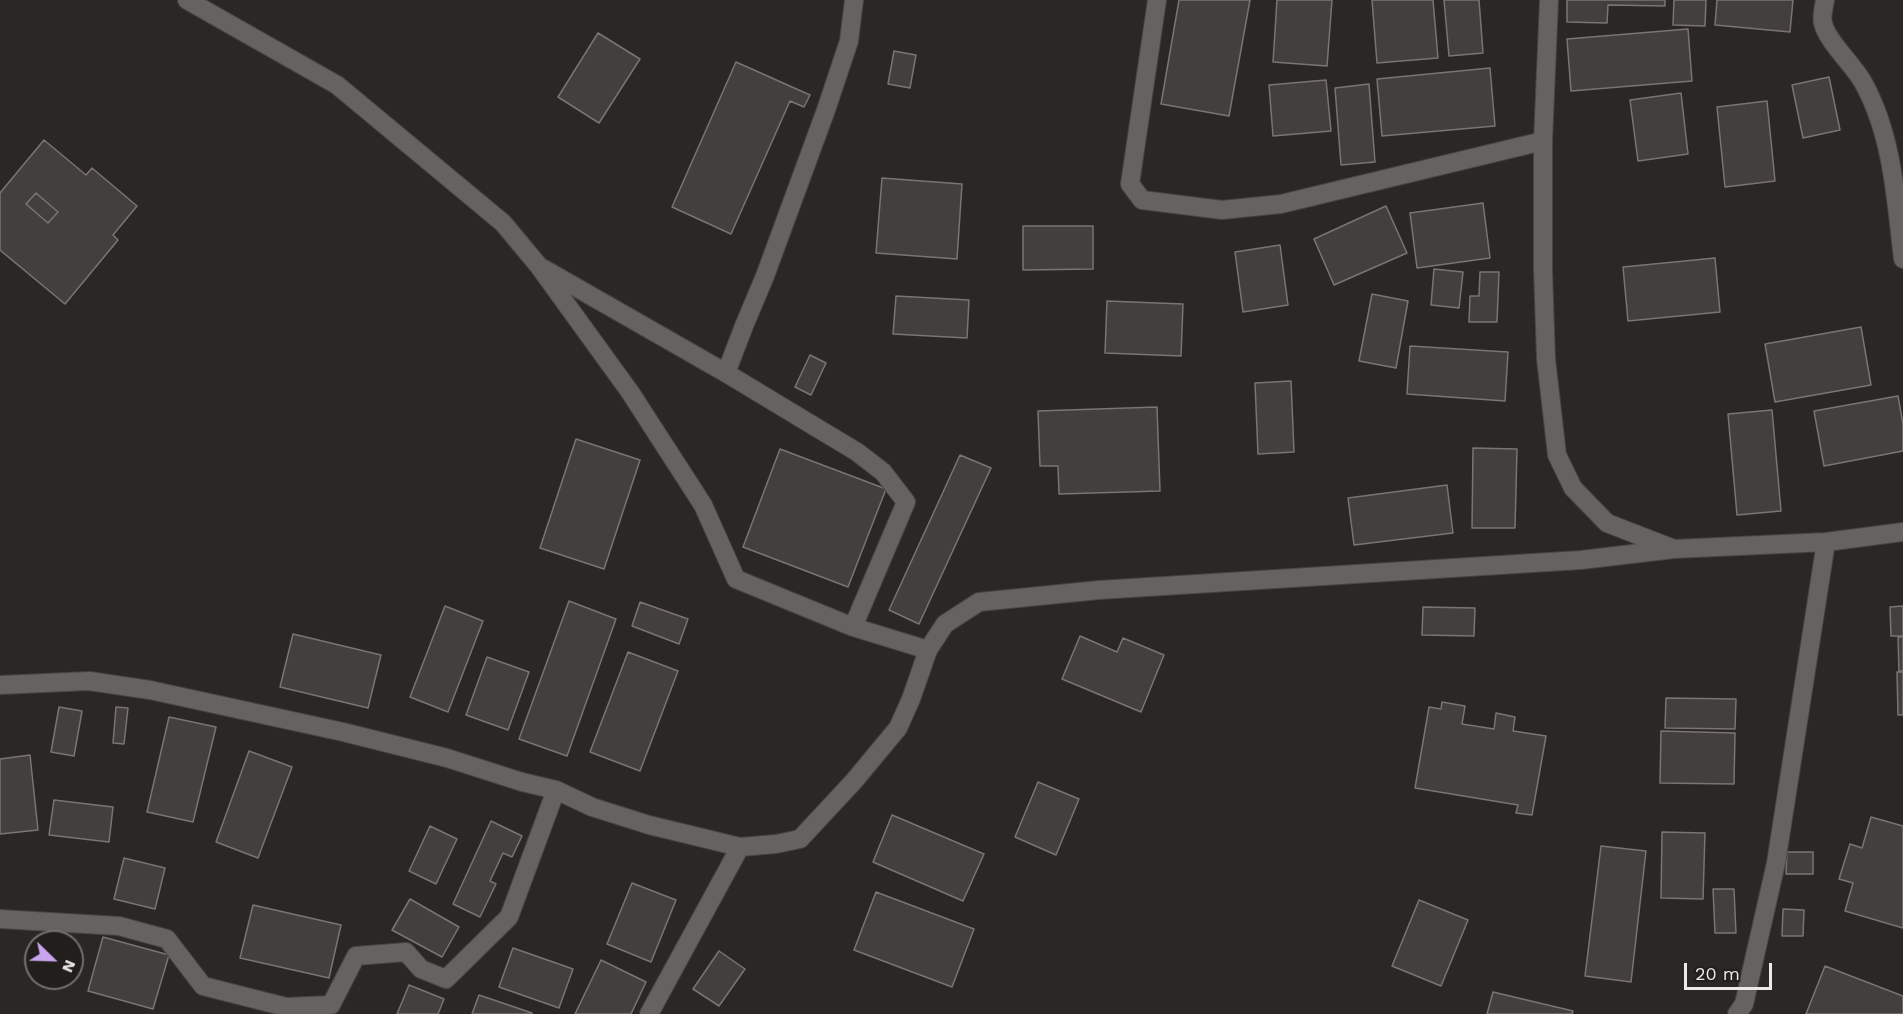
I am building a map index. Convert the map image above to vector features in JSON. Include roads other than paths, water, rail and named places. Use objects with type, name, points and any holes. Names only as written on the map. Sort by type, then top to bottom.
[{"type":"street","points":[[187,0],[337,85],[503,222],[538,265],[630,392],[703,505],[736,579],[853,627],[928,650]]},
{"type":"street","points":[[726,373],[765,276],[826,110],[849,41],[854,0]]},
{"type":"street","points":[[1157,0],[1131,183],[1142,200],[1222,210],[1281,204],[1543,141]]},
{"type":"street","points":[[1549,0],[1543,141],[1543,270],[1546,359],[1557,455],[1573,488],[1608,523],[1674,549]]},
{"type":"street","points":[[1825,0],[1823,23],[1833,42],[1864,83],[1881,124],[1895,189],[1903,259]]},
{"type":"street","points":[[538,265],[726,373],[857,452],[883,472],[906,502],[853,627]]},
{"type":"street","points":[[0,685],[89,681],[150,690],[344,732],[447,758],[522,782],[556,790],[592,807],[640,822],[740,847],[777,844],[800,838],[826,812],[898,728],[928,650],[945,624],[980,602],[1099,590],[1581,560],[1674,549],[1826,542],[1903,532]]},
{"type":"street","points":[[1737,1014],[1744,1004],[1776,863],[1826,542]]},
{"type":"street","points":[[0,919],[120,926],[167,939],[203,986],[286,1007],[331,1005],[356,956],[406,952],[421,969],[446,979],[509,917],[556,790]]},
{"type":"street","points":[[649,1014],[740,847]]}]
